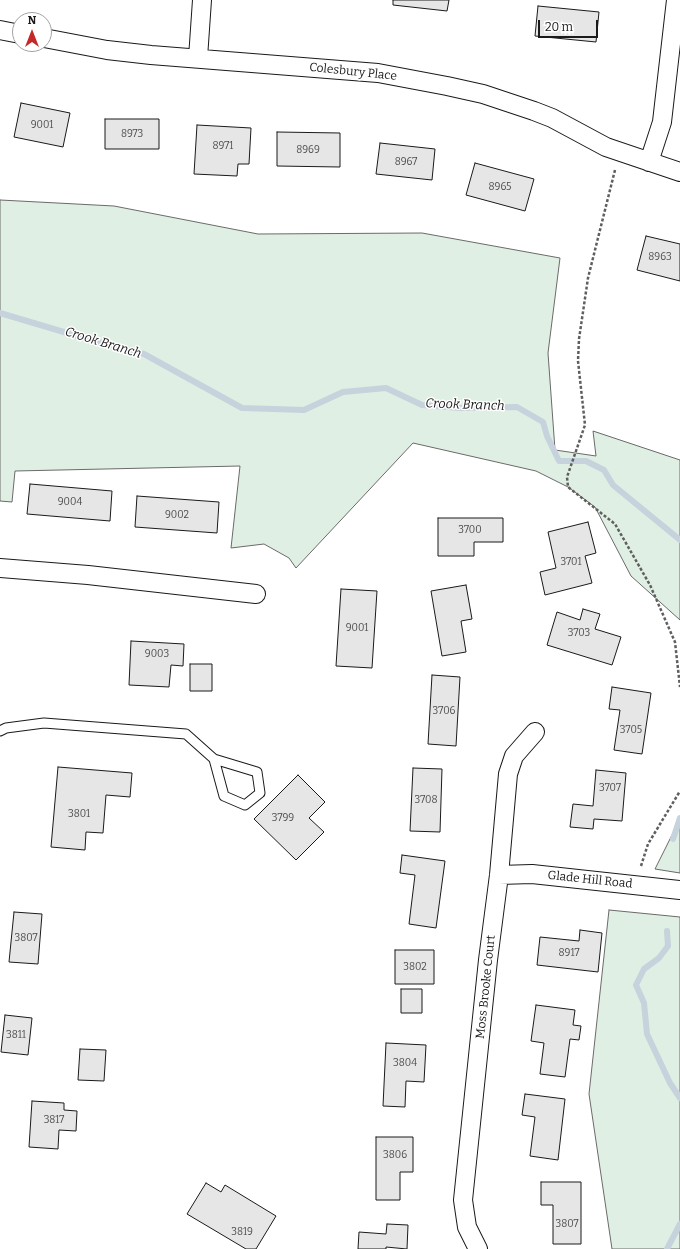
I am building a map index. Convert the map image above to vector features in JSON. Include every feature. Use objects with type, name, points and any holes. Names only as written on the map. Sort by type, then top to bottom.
[{"type":"street","points":[[198,58],[202,0]]},
{"type":"street","points":[[649,162],[662,122],[676,0]]},
{"type":"street","points":[[0,30],[12,32]]},
{"type":"street","name":"Colesbury Place","points":[[52,40],[107,50],[378,73],[447,86],[483,94],[534,111],[621,152],[680,172]]},
{"type":"street","points":[[0,568],[88,575],[256,594]]},
{"type":"street","name":"Moss Brooke Court","points":[[478,1249],[467,1227],[463,1200],[488,960],[499,874],[508,774],[514,756],[535,732]]},
{"type":"street","name":"Glade Hill Road","points":[[499,874],[532,874],[680,890]]},
{"type":"lane","points":[[0,731],[6,728],[44,723],[186,734],[214,759],[257,772],[260,793],[245,805],[224,796],[214,759]]},
{"type":"path","points":[[621,152],[588,278],[579,339],[578,361],[585,425],[567,477],[568,487],[615,524],[650,585],[675,642],[680,687]]},
{"type":"path","points":[[639,886],[641,866],[648,844],[680,791]]},
{"type":"green space","points":[[0,200],[114,206],[258,234],[422,233],[560,258],[548,353],[555,450],[596,456],[593,431],[680,460],[680,620],[631,576],[595,507],[568,487],[536,471],[413,443],[296,568],[289,558],[264,544],[231,548],[240,466],[15,471],[12,502],[0,501]]},
{"type":"green space","points":[[680,819],[680,873],[655,869]]},
{"type":"green space","points":[[609,910],[680,917],[680,1249],[612,1249],[589,1094]]},
{"type":"building","points":[[393,0],[449,0],[447,11],[393,5]]},
{"type":"building","points":[[538,6],[599,12],[596,42],[535,36]]},
{"type":"building","points":[[21,103],[70,113],[63,147],[14,137]]},
{"type":"building","points":[[105,119],[159,119],[159,149],[105,149]]},
{"type":"building","points":[[197,125],[251,128],[249,164],[238,164],[237,176],[194,174]]},
{"type":"building","points":[[277,132],[340,133],[340,167],[277,166]]},
{"type":"building","points":[[380,143],[435,149],[432,180],[376,174]]},
{"type":"building","points":[[475,163],[534,179],[525,211],[466,195]]},
{"type":"building","points":[[646,236],[680,244],[680,281],[637,270]]},
{"type":"building","points":[[30,484],[112,491],[110,521],[27,514]]},
{"type":"building","points":[[137,496],[219,502],[217,533],[135,527]]},
{"type":"building","points":[[438,518],[503,518],[503,542],[474,542],[474,556],[438,556]]},
{"type":"building","points":[[588,522],[596,553],[585,556],[592,583],[545,595],[540,572],[556,568],[548,532]]},
{"type":"building","points":[[466,585],[472,619],[461,621],[466,652],[442,656],[431,591]]},
{"type":"building","points":[[341,589],[377,591],[372,668],[336,666]]},
{"type":"building","points":[[583,609],[600,614],[595,629],[621,637],[612,665],[547,645],[557,612],[580,620]]},
{"type":"building","points":[[131,641],[184,644],[183,666],[171,665],[169,687],[129,685]]},
{"type":"building","points":[[190,664],[212,664],[212,691],[190,691]]},
{"type":"building","points":[[432,675],[460,677],[456,746],[428,744]]},
{"type":"building","points":[[612,687],[651,693],[642,754],[614,750],[620,710],[609,709]]},
{"type":"building","points":[[58,767],[132,773],[130,797],[106,795],[103,833],[86,832],[85,850],[51,847]]},
{"type":"building","points":[[413,768],[442,769],[440,832],[410,831]]},
{"type":"building","points":[[596,770],[626,773],[622,821],[594,819],[593,829],[570,827],[573,804],[593,806]]},
{"type":"building","points":[[298,775],[325,802],[309,818],[324,832],[296,860],[254,819]]},
{"type":"building","points":[[402,855],[445,861],[436,928],[409,924],[415,875],[400,873]]},
{"type":"building","points":[[14,912],[42,914],[38,964],[9,962]]},
{"type":"building","points":[[580,930],[602,933],[598,972],[537,965],[540,937],[579,941]]},
{"type":"building","points":[[395,950],[434,950],[434,984],[395,984]]},
{"type":"building","points":[[401,989],[422,989],[422,1013],[401,1013]]},
{"type":"building","points":[[536,1005],[575,1010],[573,1025],[581,1026],[579,1040],[570,1039],[565,1077],[540,1074],[544,1043],[531,1041]]},
{"type":"building","points":[[5,1015],[32,1018],[28,1055],[1,1052]]},
{"type":"building","points":[[386,1043],[426,1045],[424,1082],[406,1081],[405,1107],[383,1106]]},
{"type":"building","points":[[80,1049],[106,1050],[104,1081],[78,1080]]},
{"type":"building","points":[[525,1094],[565,1099],[558,1160],[530,1156],[535,1117],[522,1115]]},
{"type":"building","points":[[32,1101],[64,1103],[64,1110],[77,1111],[76,1131],[59,1130],[58,1149],[29,1147]]},
{"type":"building","points":[[376,1137],[413,1137],[413,1172],[400,1172],[400,1200],[376,1200]]},
{"type":"building","points":[[541,1182],[581,1182],[581,1244],[553,1244],[553,1205],[541,1205]]},
{"type":"building","points":[[206,1183],[221,1192],[225,1185],[276,1216],[256,1249],[246,1249],[187,1214]]},
{"type":"building","points":[[387,1224],[408,1225],[407,1249],[386,1247],[386,1249],[358,1249],[359,1232],[386,1234]]},
{"type":"waterway","name":"Crook Branch","points":[[0,313],[144,354],[242,408],[304,410],[343,392],[386,388],[422,405],[460,408],[517,407],[543,422],[547,436],[559,461],[586,461],[604,470],[613,485],[680,540]]},
{"type":"waterway","points":[[673,839],[680,818]]},
{"type":"waterway","points":[[667,931],[668,946],[659,958],[644,969],[636,985],[644,1003],[647,1034],[670,1083],[680,1098]]},
{"type":"waterway","points":[[667,1249],[680,1224]]}]
